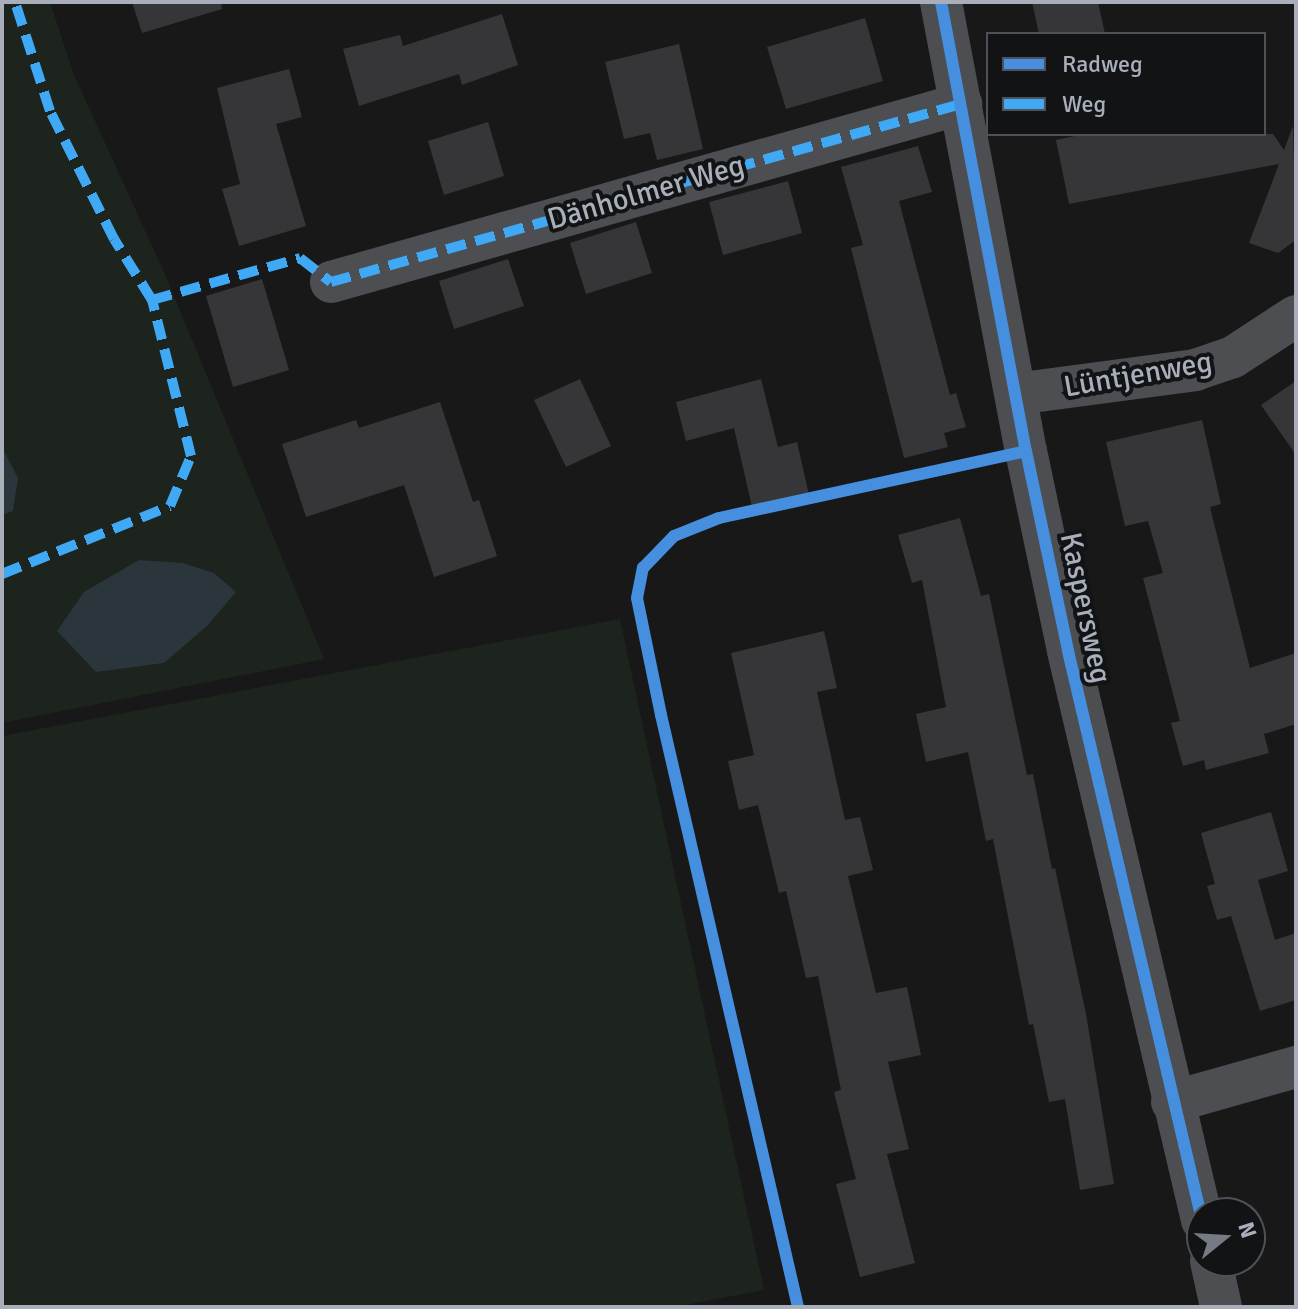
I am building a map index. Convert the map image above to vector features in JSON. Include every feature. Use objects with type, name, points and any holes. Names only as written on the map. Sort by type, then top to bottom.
[{"type":"street","name":"Kaspersweg","points":[[941,2],[1068,651],[1196,1197]]},
{"type":"street","name":"Dänholmer Weg","points":[[331,282],[961,104]]},
{"type":"street","name":"Lüntjenweg","points":[[1016,394],[1195,370],[1233,357],[1296,316]]},
{"type":"street","points":[[1172,1102],[1296,1067]]},
{"type":"street","points":[[1214,1277],[1221,1307]]},
{"type":"shaded area","points":[[2,2],[50,2],[74,75],[164,272],[324,659],[2,723]]},
{"type":"shaded area","points":[[2,447],[18,478],[13,511],[2,515]]},
{"type":"shaded area","points":[[139,560],[183,563],[214,573],[236,592],[208,625],[164,663],[96,672],[57,631],[84,592]]},
{"type":"shaded area","points":[[620,619],[764,1290],[675,1307],[2,1307],[2,736]]},
{"type":"building","points":[[132,2],[221,2],[222,9],[142,33]]},
{"type":"building","points":[[1032,2],[1098,2],[1105,32],[1039,32]]},
{"type":"building","points":[[502,14],[518,65],[462,85],[459,74],[359,106],[343,49],[400,35],[403,46]]},
{"type":"building","points":[[865,18],[883,81],[786,109],[767,47]]},
{"type":"building","points":[[679,44],[703,149],[657,160],[650,133],[624,139],[605,62]]},
{"type":"building","points":[[289,69],[302,117],[276,124],[306,226],[239,246],[222,189],[240,184],[217,88]]},
{"type":"building","points":[[488,122],[504,176],[444,195],[428,141]]},
{"type":"building","points":[[1293,126],[1296,240],[1278,253],[1249,243],[1279,164],[1069,204],[1056,140],[1075,136],[1273,134],[1284,150]]},
{"type":"building","points":[[918,146],[932,192],[899,201],[950,395],[956,393],[966,427],[944,433],[948,447],[904,458],[851,248],[863,245],[841,167]]},
{"type":"building","points":[[788,181],[802,233],[723,255],[709,202]]},
{"type":"building","points":[[636,222],[652,273],[586,294],[570,243]]},
{"type":"building","points":[[508,259],[524,306],[454,329],[439,281]]},
{"type":"building","points":[[262,279],[289,370],[233,387],[206,296]]},
{"type":"building","points":[[580,379],[611,446],[566,467],[534,400]]},
{"type":"building","points":[[761,379],[778,447],[797,442],[809,495],[752,507],[734,428],[686,441],[676,402]]},
{"type":"building","points":[[1296,381],[1296,455],[1261,405]]},
{"type":"building","points":[[440,402],[473,502],[479,500],[497,556],[434,577],[404,485],[306,517],[282,444],[356,420],[359,428]]},
{"type":"building","points":[[1202,420],[1221,504],[1210,507],[1250,668],[1296,653],[1296,724],[1264,734],[1269,753],[1206,770],[1204,760],[1183,766],[1171,723],[1180,721],[1143,578],[1163,573],[1148,521],[1125,526],[1106,442]]},
{"type":"building","points":[[960,518],[981,596],[989,594],[1027,775],[1033,774],[1052,869],[1055,868],[1086,1014],[1114,1184],[1080,1190],[1065,1099],[1049,1102],[1033,1024],[1029,1025],[993,839],[986,841],[968,752],[926,762],[916,714],[946,707],[922,580],[912,583],[898,535]]},
{"type":"building","points":[[824,631],[837,688],[817,692],[845,820],[860,817],[873,870],[848,876],[876,993],[907,987],[921,1055],[888,1062],[909,1149],[887,1154],[915,1263],[860,1277],[836,1184],[856,1179],[834,1092],[841,1090],[818,976],[806,978],[786,891],[779,893],[758,805],[739,810],[728,761],[754,755],[731,653]]},
{"type":"building","points":[[1271,812],[1288,871],[1258,880],[1275,940],[1296,933],[1296,1000],[1260,1011],[1231,916],[1217,920],[1207,886],[1215,884],[1201,833]]},
{"type":"marked path","points":[[2,574],[170,506],[191,456],[152,300],[114,239],[50,111],[15,2]]},
{"type":"marked path","points":[[152,300],[300,258],[331,282],[961,104]]},
{"type":"cycle path","points":[[941,2],[1026,451],[1068,651],[1197,1197]]},
{"type":"cycle path","points":[[798,1307],[661,715],[637,598],[643,568],[674,536],[719,518],[1026,451]]}]
